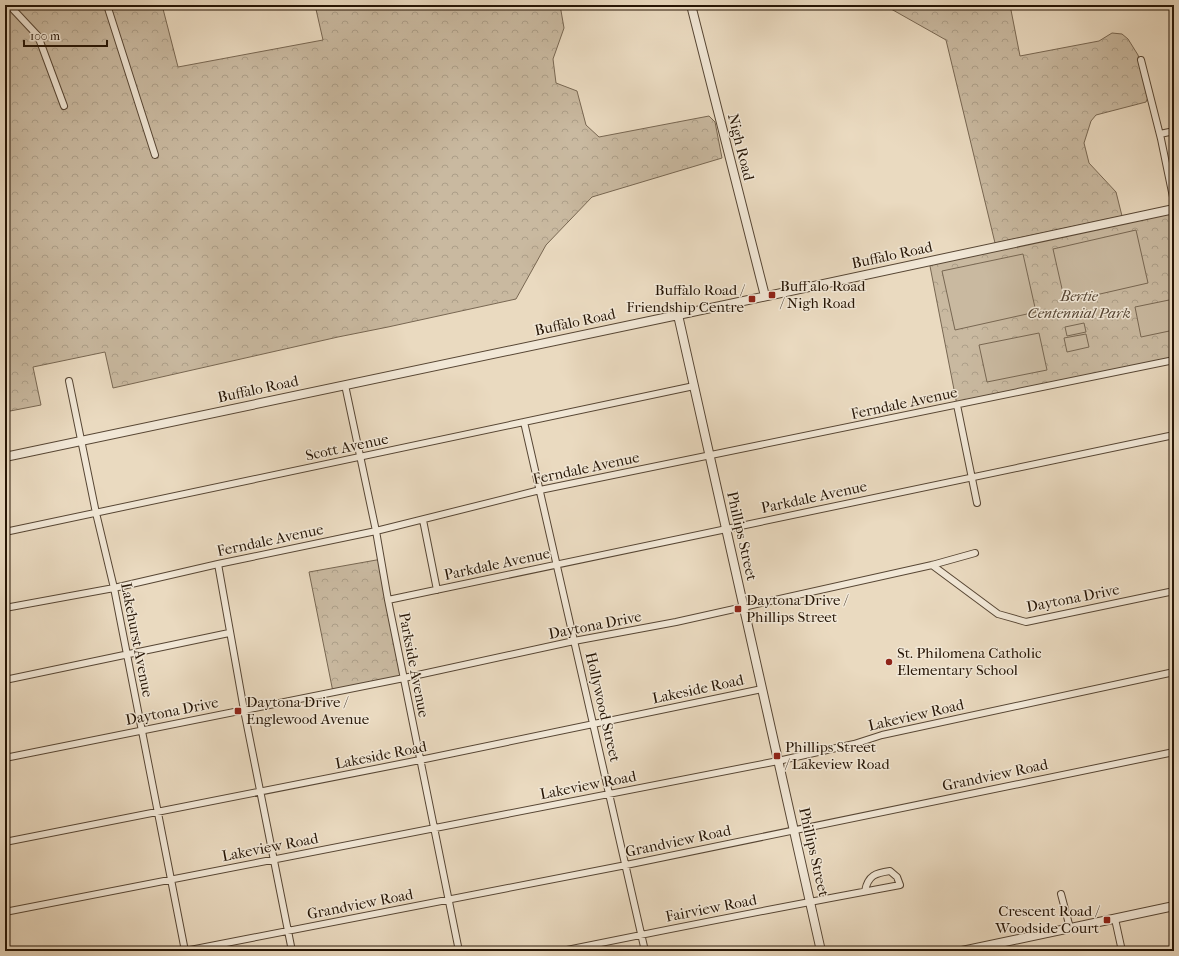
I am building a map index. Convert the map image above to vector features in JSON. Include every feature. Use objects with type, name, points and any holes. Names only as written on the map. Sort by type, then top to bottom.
[{"type":"street","points":[[9,5],[38,36],[64,106]]},
{"type":"street","points":[[107,5],[155,155]]},
{"type":"street","name":"Nigh Road","points":[[691,5],[765,296]]},
{"type":"street","points":[[1141,60],[1160,134],[1174,202]]},
{"type":"street","points":[[1160,134],[1174,131]]},
{"type":"street","name":"Buffalo Road","points":[[5,457],[1174,209]]},
{"type":"street","name":"Phillips Street","points":[[678,315],[822,951]]},
{"type":"street","name":"Ferndale Avenue","points":[[5,608],[114,588],[218,564],[376,531],[540,490],[1174,360]]},
{"type":"street","name":"Lakehurst Avenue","points":[[68,381],[96,513],[114,588],[185,951]]},
{"type":"street","name":"Parkside Avenue","points":[[345,385],[376,531],[388,600],[459,951]]},
{"type":"street","name":"Scott Avenue","points":[[5,532],[694,386]]},
{"type":"street","points":[[957,405],[977,504]]},
{"type":"street","name":"Hollywood Street","points":[[524,422],[645,951]]},
{"type":"street","name":"Parkdale Avenue","points":[[388,600],[1174,435]]},
{"type":"street","points":[[423,520],[437,590]]},
{"type":"street","points":[[932,565],[975,553]]},
{"type":"street","points":[[218,564],[229,633],[292,951]]},
{"type":"street","name":"Daytona Drive","points":[[5,758],[404,678],[574,641],[744,608],[932,565],[998,614],[1026,622],[1174,591]]},
{"type":"street","points":[[5,680],[229,633]]},
{"type":"street","name":"Lakeview Road","points":[[5,912],[778,761],[854,744],[882,734],[1174,672]]},
{"type":"street","name":"Lakeside Road","points":[[5,842],[158,813],[594,725],[762,689]]},
{"type":"street","name":"Grandview Road","points":[[185,951],[626,866],[1174,752]]},
{"type":"street","name":"Fairview Road","points":[[562,951],[810,901],[900,885],[897,877],[890,871],[878,873],[871,878],[866,885],[865,891]]},
{"type":"street","points":[[1061,894],[1070,928]]},
{"type":"street","points":[[962,951],[1174,906]]},
{"type":"street","points":[[1115,919],[1122,951]]},
{"type":"green space","points":[[5,5],[162,5],[178,67],[323,40],[315,5],[560,5],[564,28],[553,59],[556,83],[577,91],[586,125],[599,137],[709,116],[715,122],[722,158],[592,197],[546,245],[516,299],[338,337],[113,388],[105,352],[33,367],[41,405],[5,412]]},
{"type":"green space","points":[[884,5],[1010,5],[1020,56],[1099,41],[1112,33],[1122,34],[1128,39],[1138,55],[1149,95],[1146,102],[1096,115],[1091,121],[1084,143],[1089,163],[1116,192],[1122,216],[995,243],[946,40]]},
{"type":"green space","name":"Bertie Centennial Park","points":[[1174,210],[1174,360],[957,405],[929,261]]},
{"type":"green space","points":[[1136,230],[1148,283],[1065,302],[1053,249]]},
{"type":"green space","points":[[1023,254],[1036,312],[955,330],[942,271]]},
{"type":"green space","points":[[1174,299],[1174,330],[1141,337],[1135,307]]},
{"type":"green space","points":[[1084,323],[1086,332],[1067,336],[1065,327]]},
{"type":"green space","points":[[1039,333],[1047,370],[987,382],[979,345]]},
{"type":"green space","points":[[1086,334],[1089,347],[1067,352],[1064,338]]},
{"type":"green space","points":[[382,559],[403,678],[333,692],[309,572]]},
{"type":"place","name":"Buff alo Road / Nigh Road","points":[[772,295]]},
{"type":"place","name":"Buffalo Road / Friendship Centre","points":[[752,299]]},
{"type":"place","name":"Daytona Drive / Phillips Street","points":[[738,609]]},
{"type":"place","name":"St. Philomena Catholic Elementary School","points":[[889,662]]},
{"type":"place","name":"Daytona Drive / Englewood Avenue","points":[[238,711]]},
{"type":"place","name":"Phillips Street / Lakeview Road","points":[[777,756]]},
{"type":"place","name":"Crescent Road / Woodside Court","points":[[1107,920]]}]
